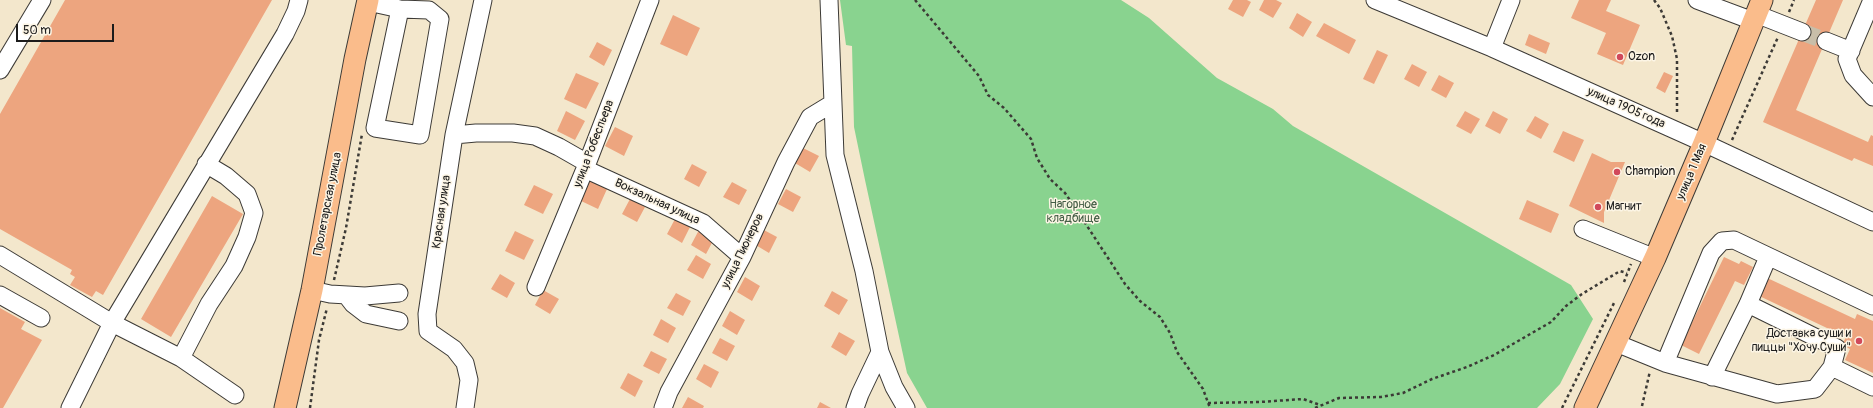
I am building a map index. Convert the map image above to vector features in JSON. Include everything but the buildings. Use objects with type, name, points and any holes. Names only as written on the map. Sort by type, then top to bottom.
[{"type":"main road","name":"Пролетарская улица","points":[[285,408],[329,293],[355,59],[368,1]]},
{"type":"main road","name":"улица 1 Мая","points":[[1585,408],[1616,343],[1646,254],[1704,143],[1757,12]]},
{"type":"street","points":[[0,70],[42,0]]},
{"type":"street","points":[[70,408],[112,323],[285,34],[296,11],[299,0]]},
{"type":"street","name":"Красная улица","points":[[465,408],[469,380],[465,363],[454,349],[428,331],[427,314],[454,135],[483,0]]},
{"type":"street","name":"улица Робеспьера","points":[[536,287],[586,166],[650,0]]},
{"type":"street","points":[[829,0],[835,155],[864,271],[880,352],[894,387],[906,408]]},
{"type":"street","name":"улица 1905 года","points":[[1375,0],[1492,48],[1681,132],[1873,222]]},
{"type":"street","points":[[1492,48],[1511,0]]},
{"type":"street","points":[[1697,0],[1757,12],[1802,32]]},
{"type":"street","points":[[1872,0],[1847,59],[1853,75],[1873,97]]},
{"type":"street","points":[[368,1],[400,9],[429,10],[440,19],[420,135],[375,128],[400,9]]},
{"type":"street","points":[[1826,41],[1850,51]]},
{"type":"street","name":"улица Пионеров","points":[[663,408],[668,392],[742,257],[786,162],[810,117],[833,103]]},
{"type":"street","name":"Вокзальная улица","points":[[454,135],[476,133],[513,133],[535,136],[559,147],[586,166],[703,223],[742,257]]},
{"type":"street","points":[[182,358],[209,304],[234,266],[247,237],[254,213],[247,194],[226,176],[206,164]]},
{"type":"street","points":[[1583,229],[1646,254]]},
{"type":"street","points":[[1658,364],[1711,253],[1722,241],[1734,240],[1873,306]]},
{"type":"street","points":[[0,255],[112,323],[182,358],[236,395]]},
{"type":"street","points":[[1712,377],[1748,304],[1768,257]]},
{"type":"street","points":[[329,293],[365,296],[399,293]]},
{"type":"street","points":[[329,293],[354,304],[366,314],[399,321]]},
{"type":"street","points":[[0,295],[41,318]]},
{"type":"street","points":[[1616,343],[1658,364],[1777,394],[1815,389],[1832,367],[1837,348],[1748,304]]},
{"type":"street","points":[[855,408],[880,352]]},
{"type":"street","points":[[1832,367],[1873,387]]},
{"type":"path","points":[[915,0],[979,76],[988,95],[1004,108],[1031,139],[1037,158],[1050,179],[1072,203],[1125,284],[1140,301],[1160,317],[1170,333],[1177,352],[1203,389],[1210,408]]},
{"type":"path","points":[[1654,0],[1660,8],[1672,36],[1677,60],[1678,86],[1676,111],[1681,132]]},
{"type":"path","points":[[1726,153],[1794,0]]},
{"type":"path","points":[[310,408],[319,340],[329,293],[346,228],[363,129]]},
{"type":"path","points":[[1621,288],[1627,273],[1646,254]]},
{"type":"path","points":[[1315,408],[1339,398],[1381,397],[1403,393],[1432,379],[1474,364],[1494,355],[1551,322],[1566,306],[1588,290],[1620,271],[1627,273]]},
{"type":"path","points":[[1562,408],[1618,295]]},
{"type":"path","points":[[1642,406],[1658,364]]},
{"type":"path","points":[[1208,402],[1260,402],[1302,399],[1321,405]]},
{"type":"green space","name":"Нагорное кладбище","points":[[840,0],[1121,0],[1149,18],[1217,78],[1273,109],[1293,126],[1571,285],[1593,319],[1560,384],[1537,408],[927,408],[907,373],[865,180],[854,127],[852,46],[846,45]]},
{"type":"tunnel","points":[[1802,32],[1826,41]]},
{"type":"place","name":"Ozon","points":[[1620,57]]},
{"type":"place","name":"Champion","points":[[1617,172]]},
{"type":"place","name":"Магнит","points":[[1598,207]]},
{"type":"place","name":"Доставка суши и пиццы \"Хочу Суши\"","points":[[1859,341]]}]
